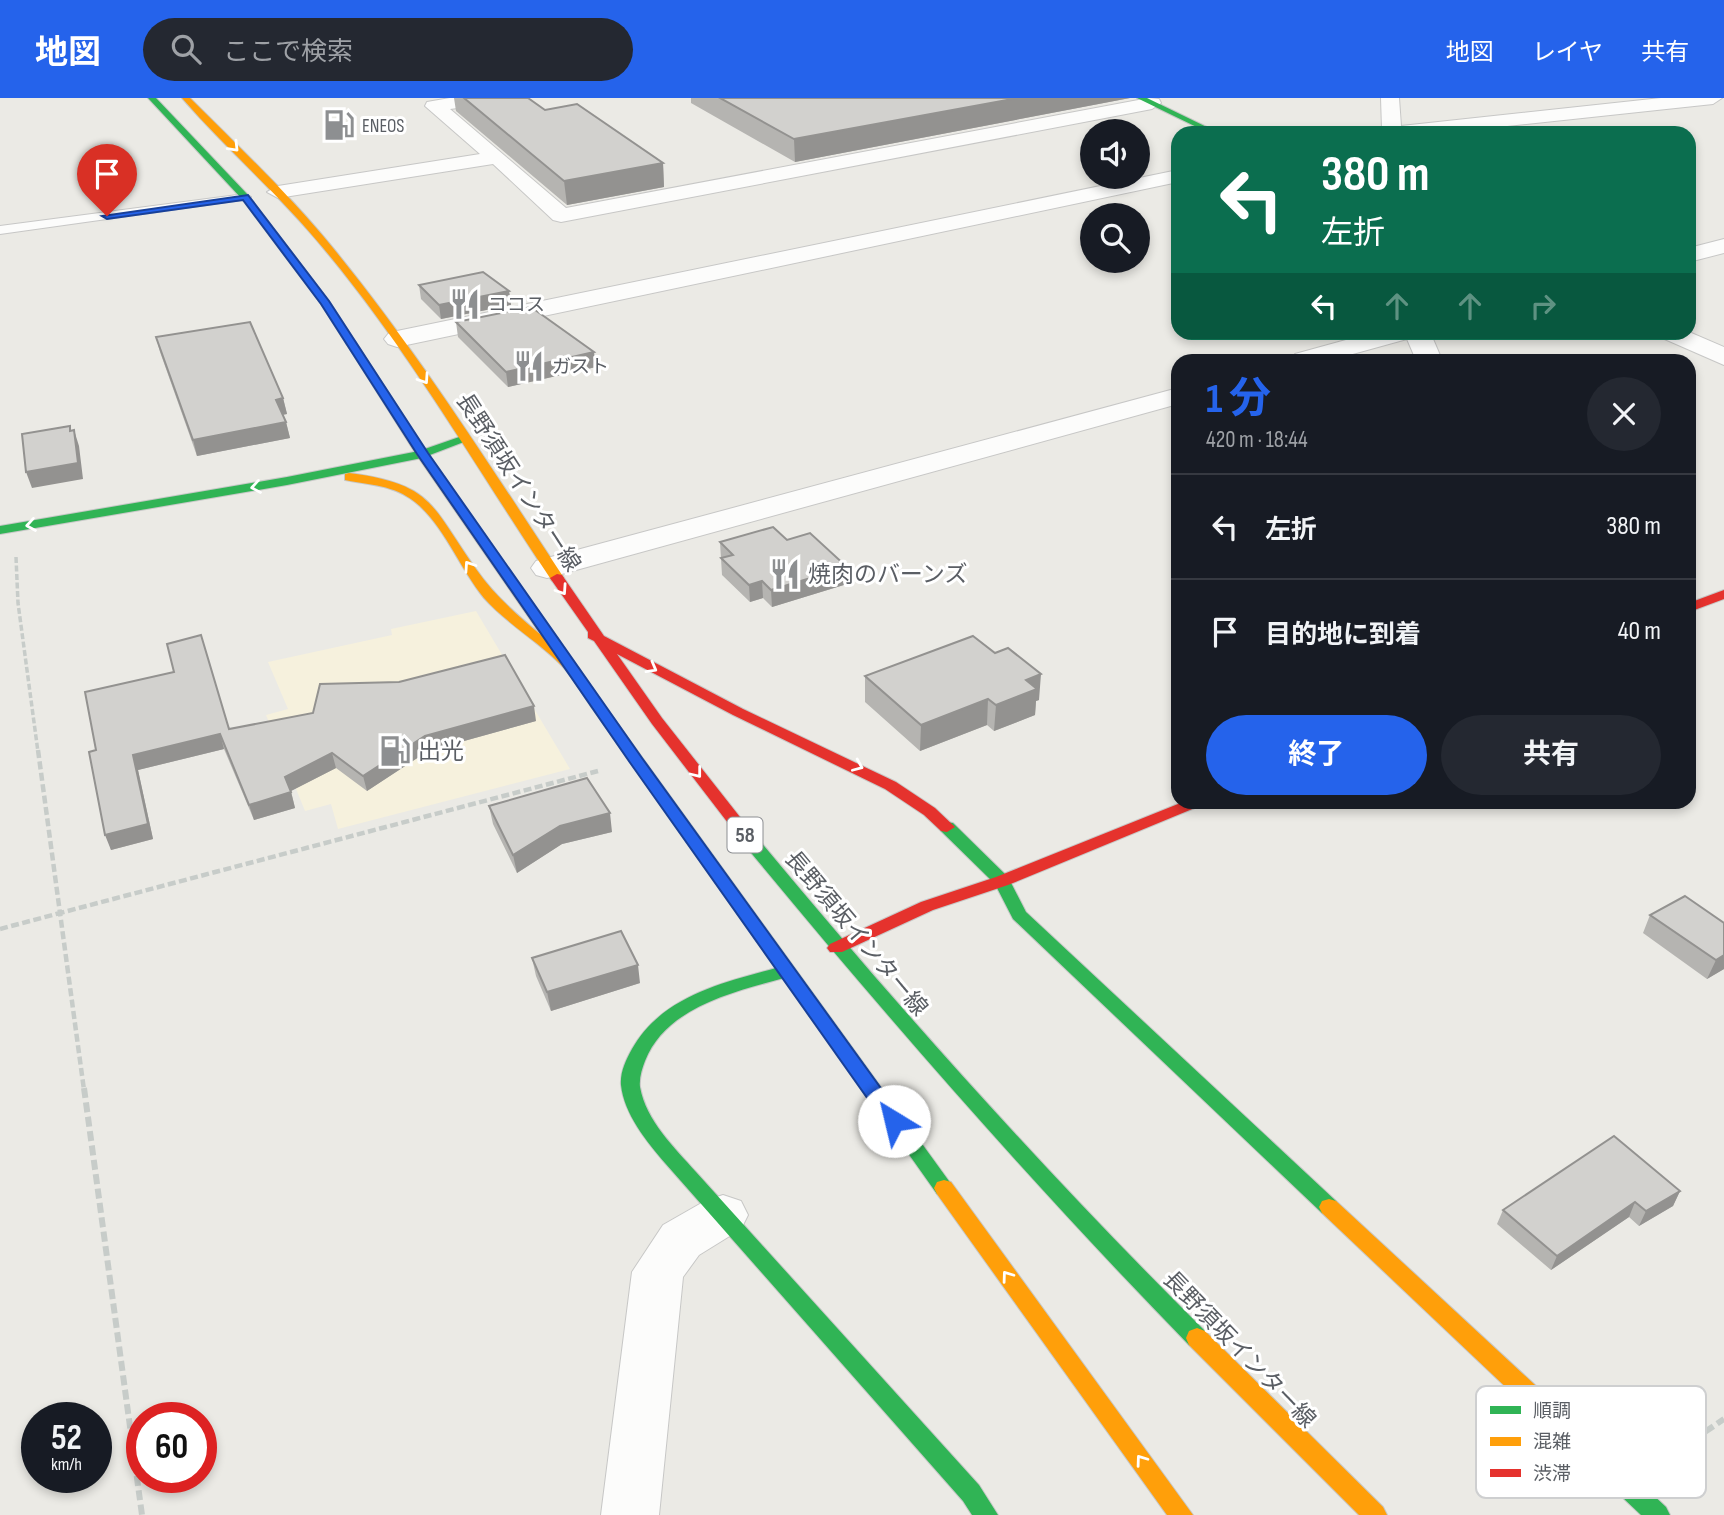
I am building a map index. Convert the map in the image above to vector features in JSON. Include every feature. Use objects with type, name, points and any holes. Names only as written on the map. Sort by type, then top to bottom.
[{"type":"main road","name":"58","points":[[152,98],[245,197],[325,303],[413,435],[422,454],[636,761],[1181,1515]]},
{"type":"main road","name":"長野須坂インター線","points":[[186,98],[278,192],[344,267],[465,438],[593,635],[836,948],[1036,1172],[1269,1413],[1374,1515]]},
{"type":"main road","points":[[1147,101],[1199,126]]},
{"type":"main road","points":[[392,439],[413,435],[465,438]]},
{"type":"main road","points":[[8,529],[287,481],[422,454],[465,438]]},
{"type":"main road","points":[[287,481],[356,477],[381,479],[423,498],[488,593],[570,665]]},
{"type":"main road","points":[[1696,605],[1724,594]]},
{"type":"main road","points":[[593,635],[687,688],[807,746],[867,769],[933,813],[1002,881],[1018,915],[1520,1386]]},
{"type":"main road","points":[[836,948],[927,906],[1002,881],[1179,809]]},
{"type":"main road","points":[[786,971],[722,990],[680,1010],[655,1028],[638,1053],[630,1076],[636,1103],[650,1127],[723,1214],[971,1493],[986,1515]]},
{"type":"main road","points":[[1639,1498],[1658,1515]]},
{"type":"street","points":[[489,98],[434,106],[561,215],[1147,101]]},
{"type":"street","points":[[1390,98],[1391,126]]},
{"type":"street","points":[[1455,126],[1713,98]]},
{"type":"street","points":[[278,192],[496,157]]},
{"type":"street","points":[[397,340],[1171,177]]},
{"type":"street","points":[[1696,253],[1724,246]]},
{"type":"street","points":[[1326,354],[1376,340]]},
{"type":"street","points":[[1687,340],[1724,357]]},
{"type":"street","points":[[547,568],[1171,398]]},
{"type":"street","points":[[630,1515],[658,1272],[681,1240],[723,1214]]},
{"type":"lane","points":[[0,230],[245,197]]},
{"type":"path","points":[[8,529],[18,603],[23,617],[60,913],[142,1515]]},
{"type":"path","points":[[0,929],[636,761]]},
{"type":"path","points":[[1706,1431],[1724,1419]]},
{"type":"shaded area","points":[[476,611],[570,769],[338,829],[331,804],[305,811],[266,715],[288,709],[268,662],[392,635],[391,629]]},
{"type":"building","points":[[464,98],[528,98],[545,110],[577,104],[663,163],[564,181]]},
{"type":"building","points":[[720,98],[1018,98],[794,139]]},
{"type":"building","points":[[483,272],[509,291],[439,305],[419,285]]},
{"type":"building","points":[[531,307],[594,352],[506,372],[456,322]]},
{"type":"building","points":[[250,322],[283,398],[276,400],[286,422],[193,440],[156,337]]},
{"type":"building","points":[[70,426],[70,431],[74,430],[78,463],[26,472],[22,434]]},
{"type":"building","points":[[773,527],[787,540],[810,533],[847,567],[771,590],[762,581],[749,585],[721,558],[733,555],[720,542]]},
{"type":"building","points":[[201,635],[229,729],[313,713],[320,684],[399,682],[505,655],[534,706],[425,736],[363,776],[332,753],[285,777],[291,792],[249,805],[220,734],[133,755],[148,824],[105,835],[89,752],[96,750],[85,692],[174,672],[167,644]]},
{"type":"building","points":[[973,636],[995,653],[1008,648],[1041,674],[1026,680],[1037,689],[996,705],[988,699],[921,725],[865,676]]},
{"type":"building","points":[[587,778],[610,813],[560,826],[513,855],[489,806]]},
{"type":"building","points":[[1685,896],[1724,923],[1724,955],[1716,960],[1650,915]]},
{"type":"building","points":[[621,931],[638,965],[547,992],[532,958]]},
{"type":"building","points":[[1614,1136],[1680,1191],[1646,1211],[1635,1202],[1557,1256],[1503,1210]]},
{"type":"traffic: fast","points":[[152,98],[245,197],[325,303],[351,343]]},
{"type":"traffic: fast","points":[[1141,98],[1200,126]]},
{"type":"traffic: fast","points":[[0,530],[287,481],[422,454],[465,438]]},
{"type":"traffic: fast","points":[[597,705],[944,1188]]},
{"type":"traffic: fast","points":[[947,827],[1002,881],[1019,915],[1329,1207]]},
{"type":"traffic: fast","points":[[754,845],[969,1097],[1081,1219],[1197,1338]]},
{"type":"traffic: fast","points":[[786,971],[722,990],[680,1009],[662,1022],[648,1038],[634,1065],[631,1088],[635,1101],[654,1136],[672,1158],[971,1493],[986,1515]]},
{"type":"traffic: fast","points":[[1640,1498],[1658,1515]]},
{"type":"traffic: slow","points":[[186,98],[289,203],[346,270],[429,383],[557,578]]},
{"type":"traffic: slow","points":[[351,343],[422,454],[597,705]]},
{"type":"traffic: slow","points":[[349,477],[380,481],[403,489],[421,501],[435,515],[488,594],[565,662]]},
{"type":"traffic: slow","points":[[944,1188],[1181,1515]]},
{"type":"traffic: slow","points":[[1329,1207],[1520,1386]]},
{"type":"traffic: slow","points":[[1197,1338],[1375,1515]]},
{"type":"traffic: jam","points":[[557,578],[657,721],[754,845]]},
{"type":"traffic: jam","points":[[1696,605],[1724,594]]},
{"type":"traffic: jam","points":[[593,635],[738,712],[891,786],[929,811],[947,827]]},
{"type":"traffic: jam","points":[[836,948],[927,906],[1002,881],[1179,809]]},
{"type":"place","name":"ENEOS","points":[[339,125]]},
{"type":"place","name":"ココス","points":[[465,304]]},
{"type":"place","name":"ガスト","points":[[529,366]]},
{"type":"place","name":"焼肉のバーンズ","points":[[785,574]]},
{"type":"place","name":"出光","points":[[395,751]]},
{"type":"route","points":[[107,216],[245,197],[325,303],[413,435],[422,454],[636,761],[894,1121]]}]
